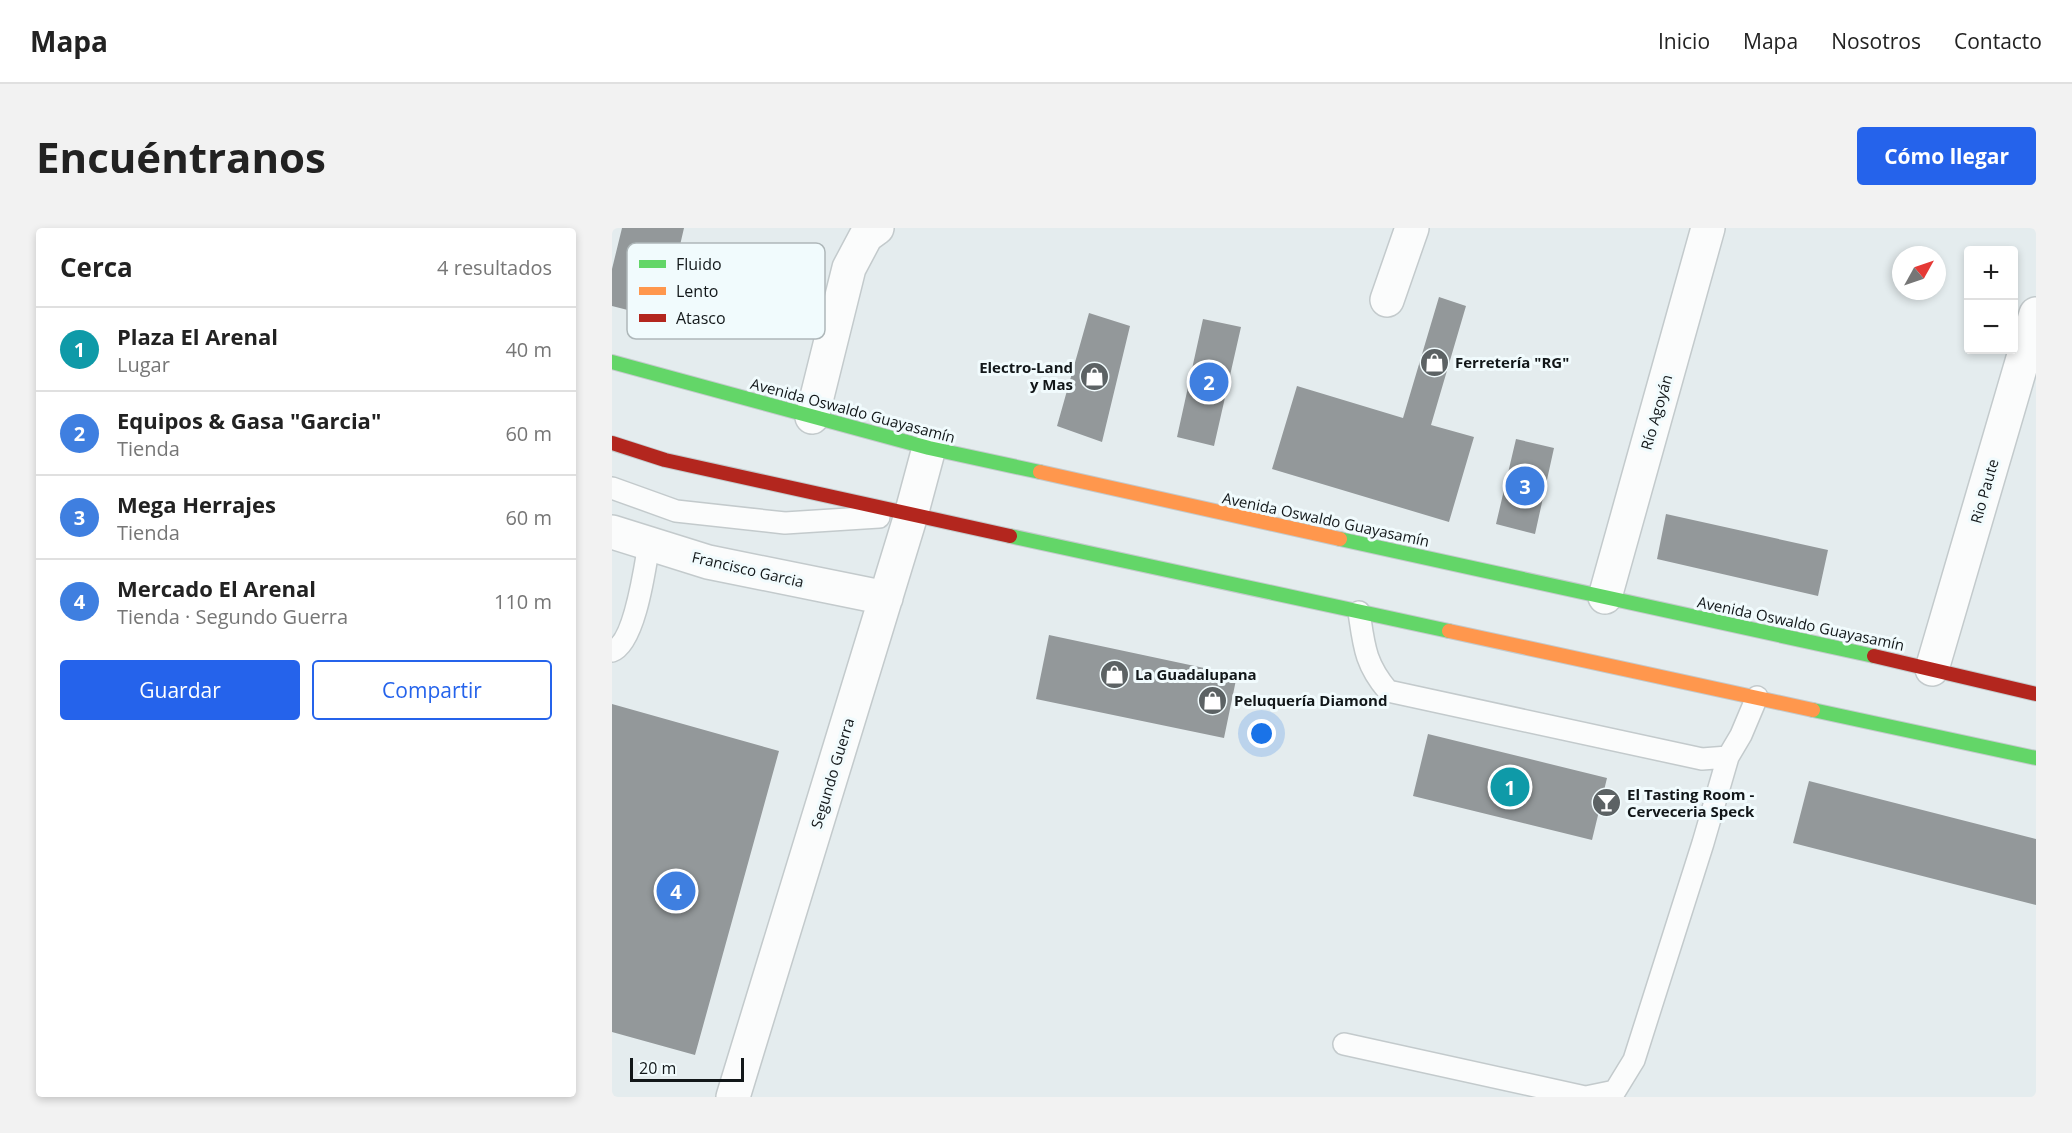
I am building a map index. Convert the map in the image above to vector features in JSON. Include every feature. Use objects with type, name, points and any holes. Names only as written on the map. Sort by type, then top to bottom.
[{"type":"main road","name":"Avenida Oswaldo Guayasamín","points":[[612,363],[929,448],[1932,669],[2036,694]]},
{"type":"main road","points":[[612,443],[665,460],[911,515],[2036,758]]},
{"type":"street","points":[[812,417],[849,268],[866,236],[878,228]]},
{"type":"street","points":[[1387,300],[1412,228]]},
{"type":"street","name":"Río Agoyán","points":[[1605,597],[1708,228]]},
{"type":"street","name":"Rio Paute","points":[[1932,669],[2036,314]]},
{"type":"street","name":"Segundo Guerra","points":[[733,1097],[886,598],[929,448]]},
{"type":"street","name":"Francisco Garcia","points":[[612,532],[708,562],[886,598]]},
{"type":"lane","points":[[612,488],[676,511],[785,523],[911,515]]},
{"type":"lane","points":[[612,651],[624,641],[628,630],[643,578],[649,544]]},
{"type":"lane","points":[[1359,612],[1364,647],[1372,672],[1388,691],[1702,759],[1728,757]]},
{"type":"lane","points":[[1344,1044],[1586,1097],[1615,1091],[1634,1060],[1728,757],[1741,735],[1757,697]]},
{"type":"building","points":[[622,228],[684,228],[681,243],[627,243],[627,310],[612,306],[612,269]]},
{"type":"building","points":[[1439,297],[1466,306],[1431,425],[1474,437],[1449,522],[1272,469],[1297,386],[1403,418]]},
{"type":"building","name":"Electro-Land y Mas","points":[[1089,313],[1130,326],[1102,442],[1057,426]]},
{"type":"building","points":[[1203,319],[1241,327],[1214,446],[1177,437]]},
{"type":"building","points":[[1516,439],[1554,448],[1535,534],[1496,524]]},
{"type":"building","points":[[1666,514],[1828,550],[1818,596],[1657,559]]},
{"type":"building","points":[[1049,635],[1237,675],[1224,738],[1036,699]]},
{"type":"building","points":[[612,704],[779,751],[695,1055],[612,1032]]},
{"type":"building","points":[[1428,734],[1607,778],[1592,840],[1413,796]]},
{"type":"building","points":[[1809,781],[2036,839],[2036,905],[1793,843]]},
{"type":"traffic: fast","points":[[612,362],[929,448],[1040,472]]},
{"type":"traffic: fast","points":[[1010,536],[1449,631]]},
{"type":"traffic: fast","points":[[1340,539],[1874,656]]},
{"type":"traffic: fast","points":[[1813,710],[2036,758]]},
{"type":"traffic: slow","points":[[1040,472],[1340,539]]},
{"type":"traffic: slow","points":[[1449,631],[1813,710]]},
{"type":"traffic: jam","points":[[612,443],[665,460],[1010,536]]},
{"type":"traffic: jam","points":[[1874,656],[2036,694]]},
{"type":"place","name":"Ferretería \"RG\"","points":[[1434,362]]},
{"type":"place","name":"Electro-Land y Mas","points":[[1094,376]]},
{"type":"place","name":"Equipos & Gasa \"Garcia\"","points":[[1209,382]]},
{"type":"place","name":"Mega Herrajes","points":[[1525,486]]},
{"type":"place","name":"La Guadalupana","points":[[1114,674]]},
{"type":"place","name":"Peluquería Diamond","points":[[1213,700]]},
{"type":"place","name":"Plaza El Arenal","points":[[1510,787]]},
{"type":"place","name":"El Tasting Room - Cerveceria Speck","points":[[1606,803]]},
{"type":"place","name":"Mercado El Arenal","points":[[676,891]]}]
